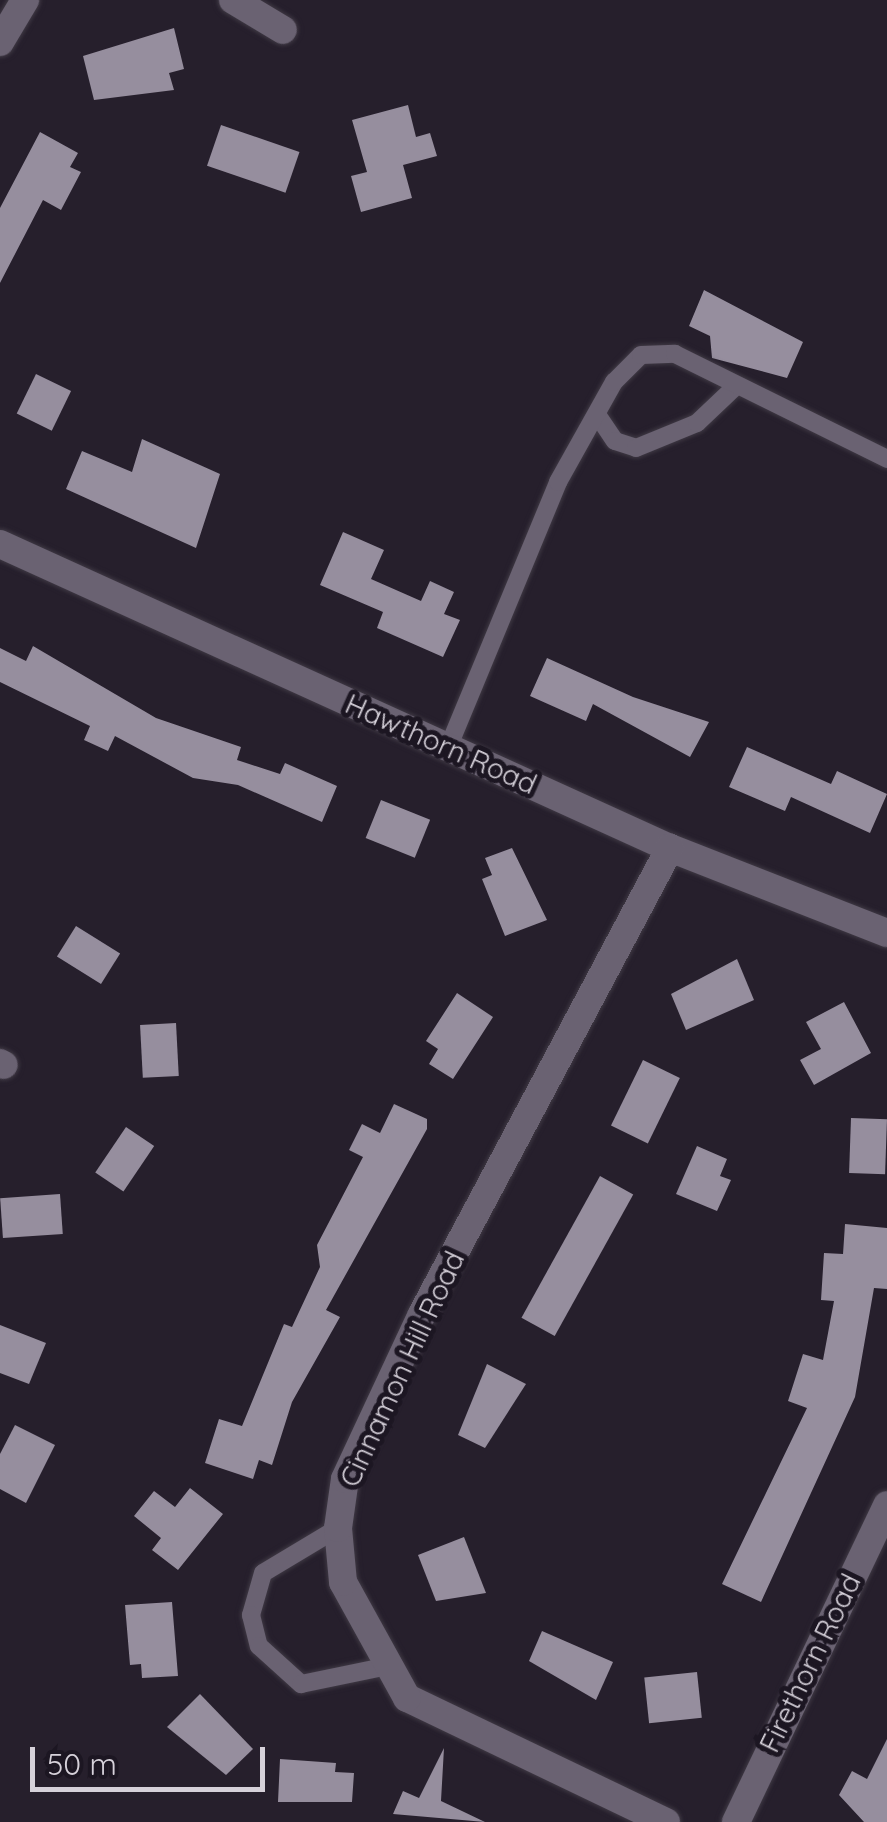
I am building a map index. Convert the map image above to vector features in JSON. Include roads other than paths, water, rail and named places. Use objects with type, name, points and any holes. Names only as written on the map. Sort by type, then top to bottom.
[{"type":"street","points":[[0,42],[25,0]]},
{"type":"street","points":[[233,0],[283,30]]},
{"type":"street","name":"Hawthorn Road","points":[[0,544],[670,848],[887,933]]},
{"type":"street","name":"Cinnamon Hill Road","points":[[666,1822],[406,1698],[343,1582],[338,1528],[345,1479],[422,1314],[670,848]]},
{"type":"street","name":"Firethorn Road","points":[[736,1822],[887,1504]]},
{"type":"lane","points":[[448,748],[520,562],[598,416],[642,355],[674,354],[887,459]]},
{"type":"lane","points":[[598,416],[614,441],[636,448],[697,423],[735,387]]},
{"type":"lane","points":[[338,1528],[263,1573],[251,1615],[259,1646],[301,1684],[388,1666]]}]
